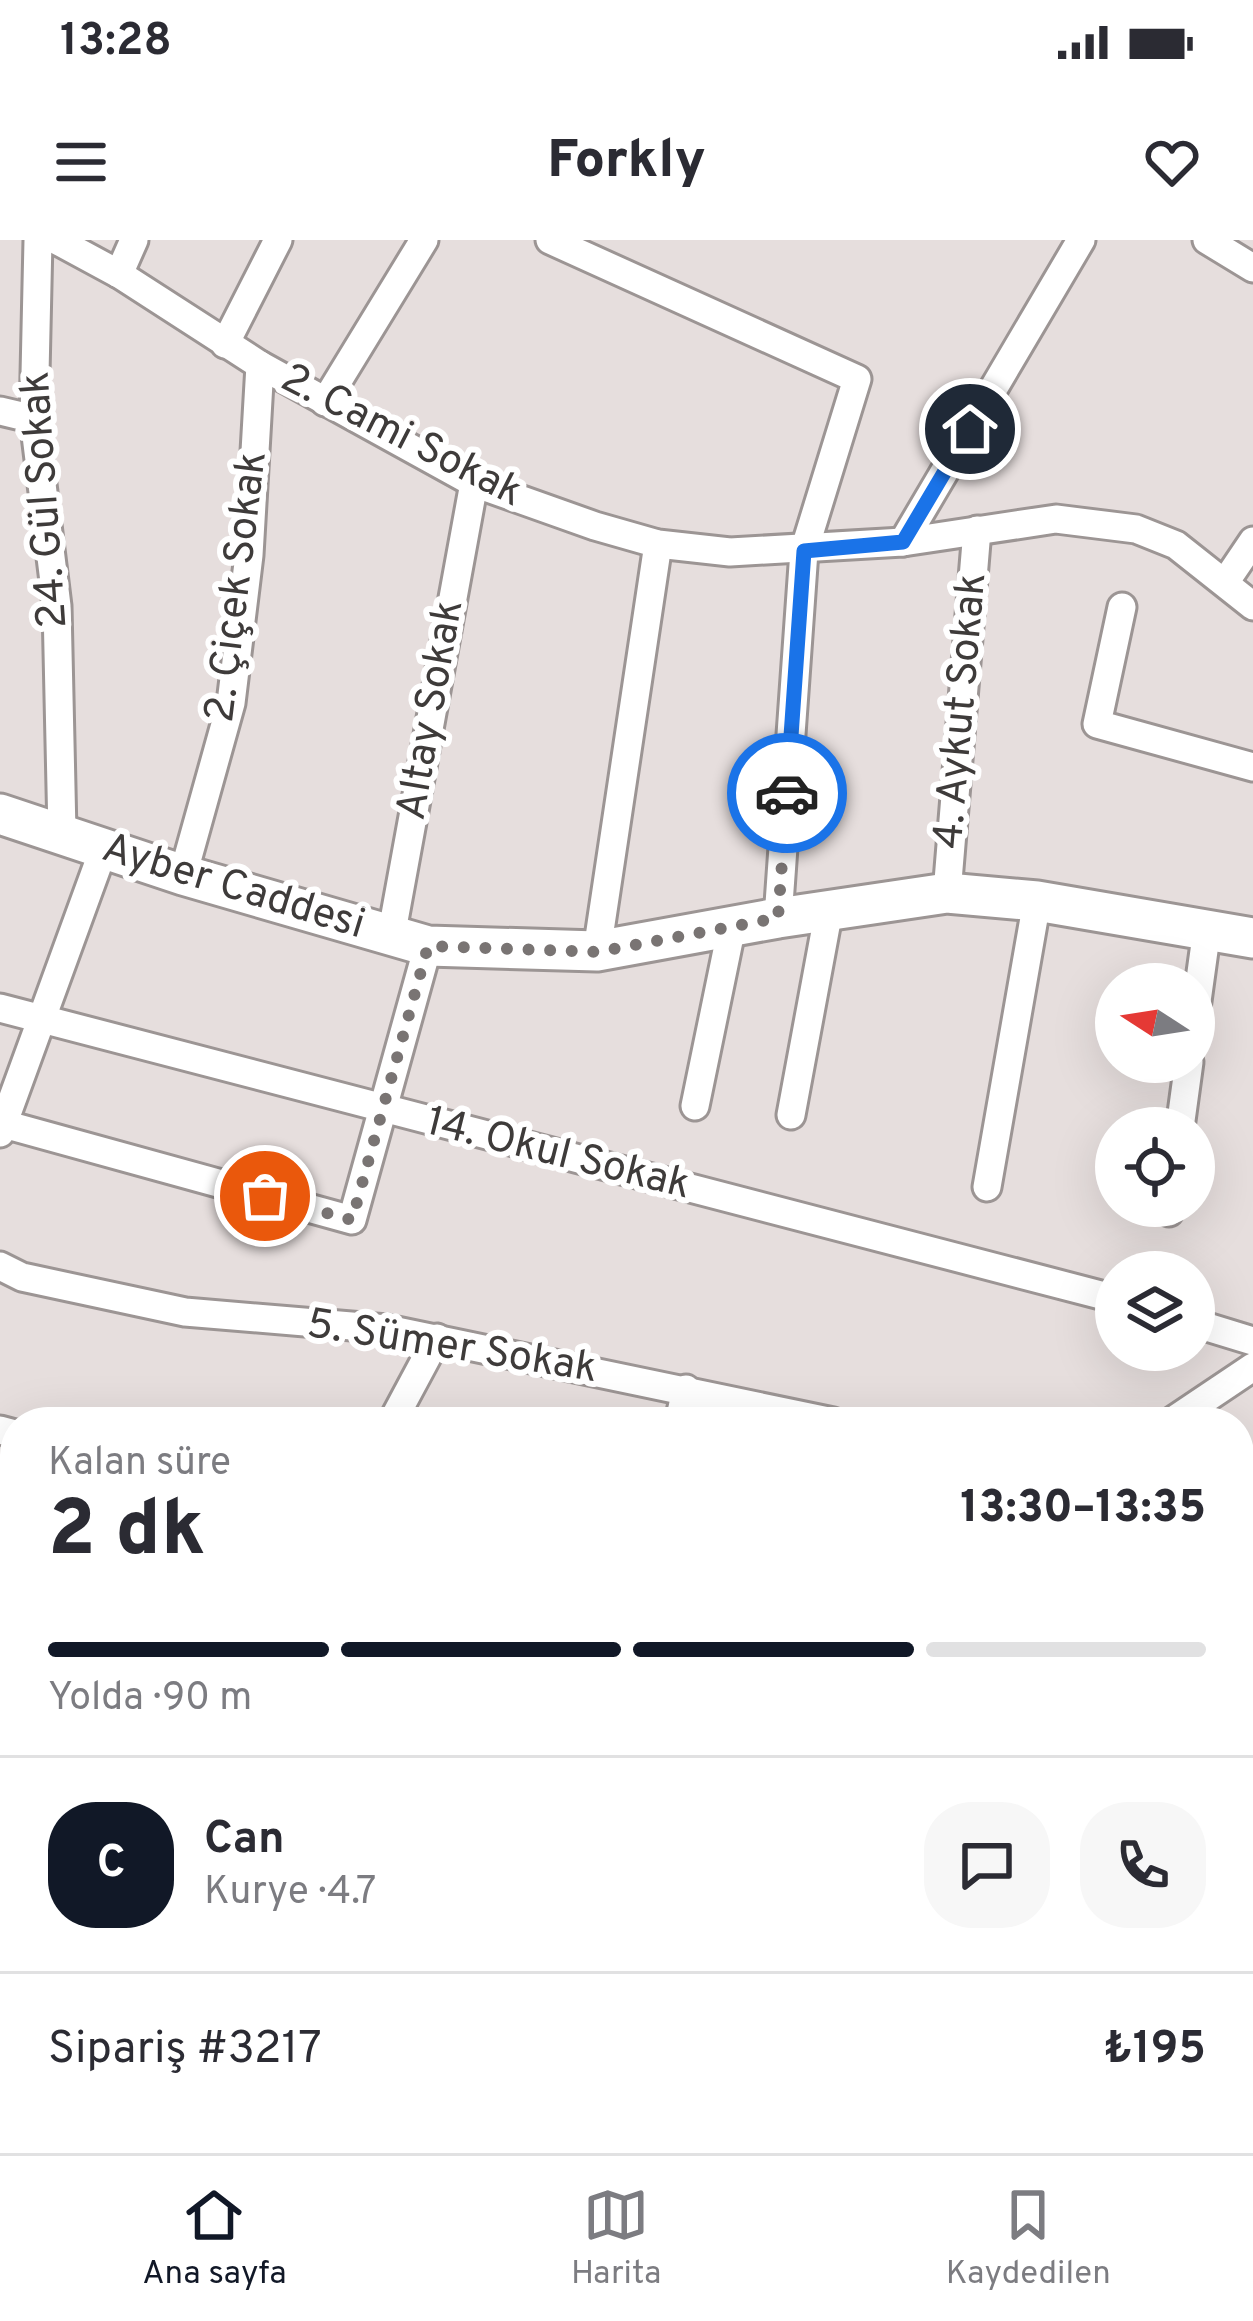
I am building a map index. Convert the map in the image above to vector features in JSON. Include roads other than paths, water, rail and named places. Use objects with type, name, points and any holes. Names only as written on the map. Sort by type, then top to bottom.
[{"type":"main road","name":"Ayber Caddesi","points":[[0,814],[183,875],[409,941],[597,952],[947,893],[1037,902],[1253,938]]},
{"type":"street","name":"24. Gül Sokak","points":[[38,240],[34,419],[57,606],[62,833]]},
{"type":"street","name":"2. Cami Sokak","points":[[56,240],[119,274],[260,365],[474,483],[595,526],[658,544],[730,552],[804,551],[1056,519],[1136,529],[1176,545],[1253,606]]},
{"type":"street","points":[[119,274],[134,240]]},
{"type":"street","points":[[225,344],[278,240]]},
{"type":"street","points":[[325,402],[424,240]]},
{"type":"street","points":[[550,240],[857,379],[804,551],[778,918]]},
{"type":"street","points":[[903,542],[1081,240]]},
{"type":"street","points":[[1207,240],[1253,268]]},
{"type":"street","name":"2. Çiçek Sokak","points":[[183,875],[231,703],[249,555],[260,365]]},
{"type":"street","points":[[0,411],[34,419]]},
{"type":"street","name":"Altay Sokak","points":[[1,1126],[352,1220],[385,1111],[474,483]]},
{"type":"street","name":"4. Aykut Sokak","points":[[947,893],[977,530]]},
{"type":"street","points":[[1226,581],[1253,541]]},
{"type":"street","points":[[597,952],[658,544]]},
{"type":"street","points":[[1122,608],[1097,724],[1253,767]]},
{"type":"street","points":[[1,1126],[104,848]]},
{"type":"street","points":[[987,1186],[1037,902]]},
{"type":"street","points":[[791,1115],[829,910]]},
{"type":"street","points":[[694,1106],[732,926]]},
{"type":"street","points":[[1202,963],[1207,929]]},
{"type":"street","name":"14. Okul Sokak","points":[[0,1008],[1095,1294]]},
{"type":"street","name":"5. Sümer Sokak","points":[[0,1266],[22,1277],[184,1312],[387,1329],[766,1407]]},
{"type":"street","points":[[1215,1329],[1253,1341]]},
{"type":"street","points":[[400,1407],[436,1338]]},
{"type":"street","points":[[1193,1407],[1253,1367]]},
{"type":"street","points":[[682,1407],[686,1389]]}]
